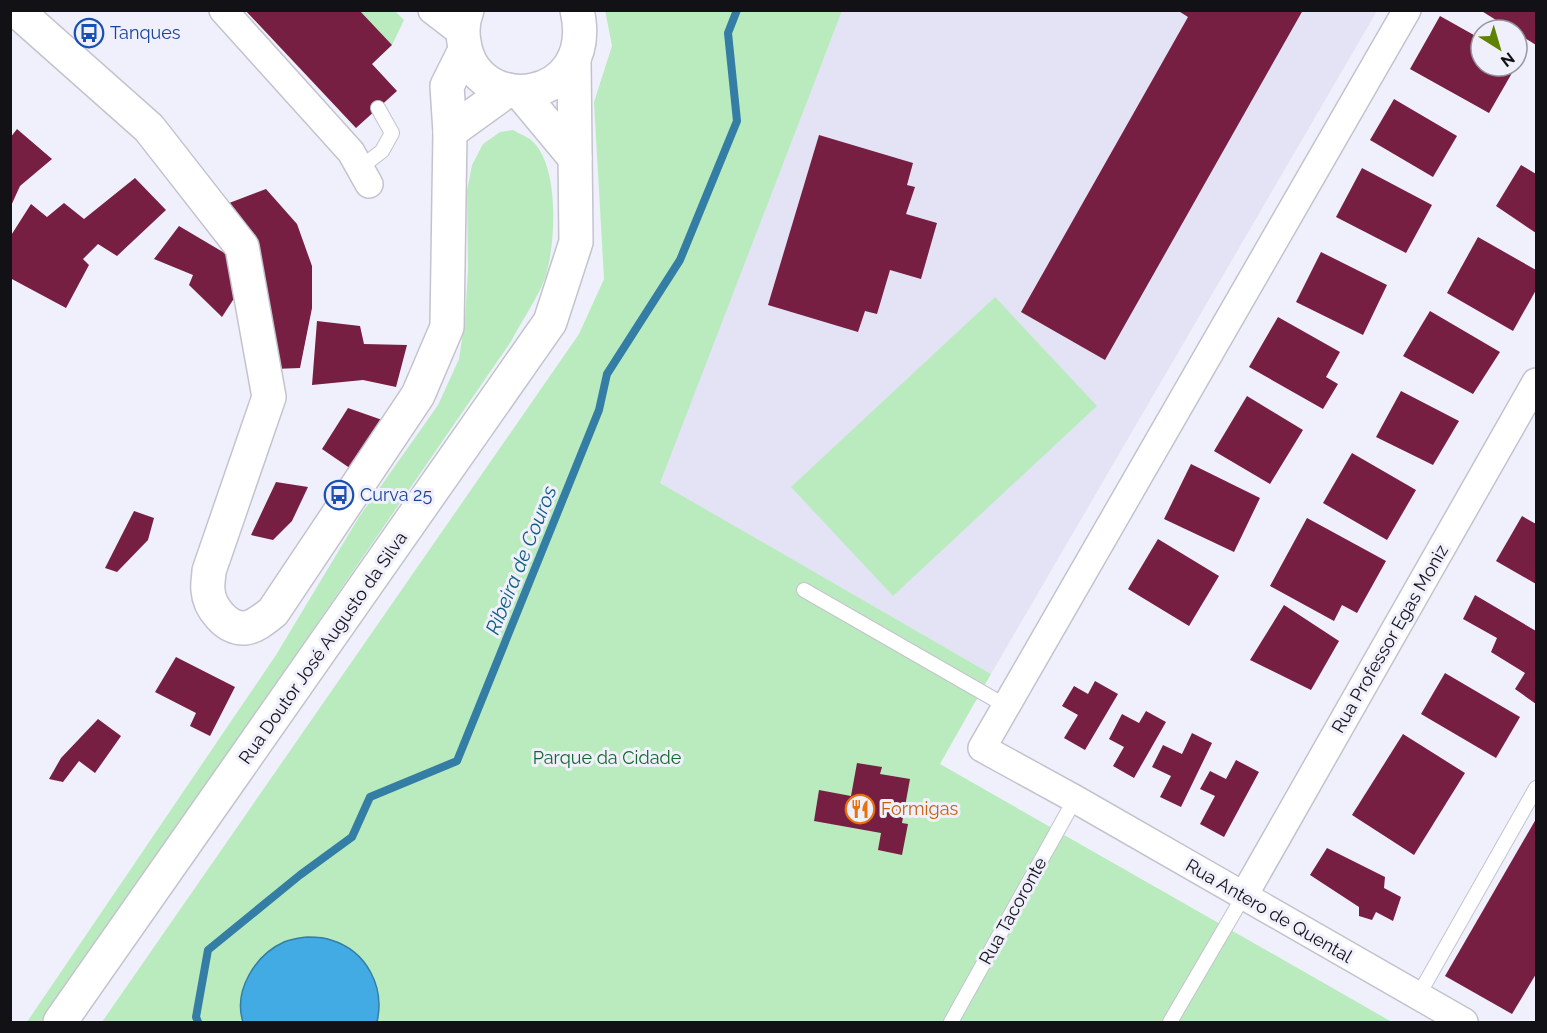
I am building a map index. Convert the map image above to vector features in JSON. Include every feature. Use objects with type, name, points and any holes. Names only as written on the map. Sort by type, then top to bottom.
[{"type":"street","points":[[16,10],[149,128],[242,247],[269,397],[209,571],[208,592],[216,611],[227,623],[244,628],[260,622],[273,612],[280,602],[418,395],[447,327],[450,132],[447,86],[465,31]]},
{"type":"street","points":[[223,10],[351,152],[364,176]]},
{"type":"street","points":[[432,10],[442,20],[465,31]]},
{"type":"street","name":"Rua Doutor José Augusto da Silva","points":[[60,1023],[550,322],[576,242],[574,61],[580,44],[577,10]]},
{"type":"street","points":[[1006,706],[1407,10]]},
{"type":"street","points":[[465,31],[471,64],[481,76],[494,85],[514,91],[537,90],[552,84],[574,61]]},
{"type":"street","points":[[450,132],[514,91]]},
{"type":"street","points":[[514,91],[575,158]]},
{"type":"street","name":"Rua Professor Egas Moniz","points":[[1243,897],[1536,382]]},
{"type":"street","name":"Rua Antero de Quental","points":[[1006,706],[982,748],[1464,1023]]},
{"type":"lane","points":[[364,176],[392,133],[378,108]]},
{"type":"lane","points":[[804,590],[1006,706]]},
{"type":"lane","points":[[1418,996],[1536,788]]},
{"type":"lane","name":"Rua Tacoronte","points":[[951,1023],[1075,799]]},
{"type":"lane","points":[[1170,1023],[1243,897]]},
{"type":"shaded area","points":[[842,11],[1377,11],[991,674],[659,483]]},
{"type":"green space","name":"Parque da Cidade","points":[[605,10],[842,11],[660,483],[991,674],[940,764],[1392,1022],[102,1022],[579,334],[604,279],[594,102],[612,46]]},
{"type":"green space","points":[[359,11],[395,11],[404,20],[392,45]]},
{"type":"green space","points":[[513,130],[530,139],[540,150],[551,184],[552,243],[546,275],[535,299],[512,340],[43,1022],[27,1022],[276,655],[359,517],[438,405],[459,359],[465,319],[468,269],[467,191],[472,165],[483,144],[500,132]]},
{"type":"green space","points":[[995,297],[1097,406],[893,596],[791,487]]},
{"type":"water","points":[[307,937],[325,938],[344,945],[363,962],[370,972],[378,996],[377,1022],[243,1022],[241,998],[249,975],[256,965],[264,956],[284,942]]},
{"type":"building","points":[[245,10],[359,10],[392,45],[372,64],[397,91],[356,128]]},
{"type":"building","points":[[1177,10],[1303,10],[1105,360],[1021,312],[1188,17]]},
{"type":"building","points":[[1480,10],[1536,10],[1536,45],[1529,41],[1529,18],[1493,18]]},
{"type":"building","points":[[1440,16],[1469,32],[1469,78],[1509,78],[1489,113],[1410,69]]},
{"type":"building","points":[[1394,99],[1457,136],[1433,177],[1370,140]]},
{"type":"building","points":[[17,129],[52,159],[20,186],[10,208],[10,138]]},
{"type":"building","points":[[819,135],[913,163],[907,185],[915,187],[906,214],[937,223],[921,279],[890,270],[877,314],[865,311],[858,332],[768,305]]},
{"type":"building","points":[[1521,165],[1536,174],[1536,233],[1496,206]]},
{"type":"building","points":[[1362,168],[1432,205],[1406,253],[1336,217]]},
{"type":"building","points":[[135,178],[166,210],[117,256],[98,244],[83,259],[89,265],[66,308],[10,278],[10,237],[31,204],[47,217],[64,203],[84,219]]},
{"type":"building","points":[[266,189],[297,224],[312,266],[312,308],[300,368],[274,369],[224,205]]},
{"type":"building","points":[[179,226],[233,258],[245,302],[233,300],[222,317],[189,285],[193,275],[154,259]]},
{"type":"building","points":[[1478,237],[1536,270],[1536,290],[1513,331],[1447,293]]},
{"type":"building","points":[[1321,252],[1387,285],[1363,335],[1296,302]]},
{"type":"building","points":[[1430,311],[1500,352],[1473,394],[1403,356]]},
{"type":"building","points":[[1278,317],[1340,352],[1326,377],[1338,384],[1323,409],[1249,367]]},
{"type":"building","points":[[317,321],[360,326],[364,344],[407,345],[396,387],[363,380],[312,385]]},
{"type":"building","points":[[1401,391],[1459,421],[1433,465],[1376,437]]},
{"type":"building","points":[[1247,396],[1303,430],[1270,484],[1214,451]]},
{"type":"building","points":[[348,408],[388,422],[354,471],[322,449]]},
{"type":"building","points":[[1352,453],[1416,490],[1387,540],[1323,503]]},
{"type":"building","points":[[1191,464],[1260,498],[1234,552],[1164,519]]},
{"type":"building","points":[[276,482],[308,487],[292,521],[273,540],[251,535]]},
{"type":"building","points":[[134,511],[154,518],[148,540],[117,572],[105,568]]},
{"type":"building","points":[[1522,516],[1536,524],[1536,584],[1496,561]]},
{"type":"building","points":[[1307,518],[1386,561],[1357,613],[1342,605],[1334,621],[1270,586]]},
{"type":"building","points":[[1158,539],[1219,576],[1189,626],[1128,589]]},
{"type":"building","points":[[1475,595],[1536,631],[1536,704],[1515,689],[1525,673],[1491,652],[1497,638],[1463,619]]},
{"type":"building","points":[[1284,605],[1339,641],[1311,690],[1250,660]]},
{"type":"building","points":[[176,657],[235,687],[210,736],[190,726],[196,713],[155,692]]},
{"type":"building","points":[[1445,673],[1520,717],[1496,758],[1421,714]]},
{"type":"building","points":[[1095,681],[1118,694],[1085,750],[1064,738],[1078,715],[1062,706],[1074,686],[1088,694]]},
{"type":"building","points":[[1146,711],[1166,722],[1134,778],[1113,766],[1124,747],[1109,739],[1122,714],[1139,723]]},
{"type":"building","points":[[98,719],[121,736],[95,773],[79,761],[63,782],[49,779],[61,758]]},
{"type":"building","points":[[1192,733],[1212,743],[1181,807],[1160,797],[1171,776],[1152,767],[1163,745],[1182,754]]},
{"type":"building","points":[[1403,734],[1465,773],[1414,855],[1352,815]]},
{"type":"building","points":[[1236,760],[1259,772],[1224,837],[1200,824],[1215,796],[1200,789],[1210,771],[1226,779]]},
{"type":"building","name":"Formigas","points":[[857,763],[882,767],[880,774],[910,779],[902,823],[908,824],[902,855],[878,850],[881,833],[814,821],[819,790],[851,796]]},
{"type":"building","points":[[1536,819],[1536,974],[1512,1014],[1445,976]]},
{"type":"building","points":[[1327,848],[1385,877],[1384,888],[1401,897],[1393,921],[1376,912],[1372,920],[1359,916],[1359,907],[1310,875]]},
{"type":"waterway","name":"Ribeira de Couros","points":[[198,1022],[196,1017],[208,950],[300,875],[352,837],[370,797],[457,761],[599,410],[607,374],[680,260],[737,121],[728,33],[737,10]]},
{"type":"place","name":"Tanques","points":[[89,33]]},
{"type":"place","name":"Curva 25","points":[[339,495]]},
{"type":"place","name":"Formigas","points":[[860,809]]}]
